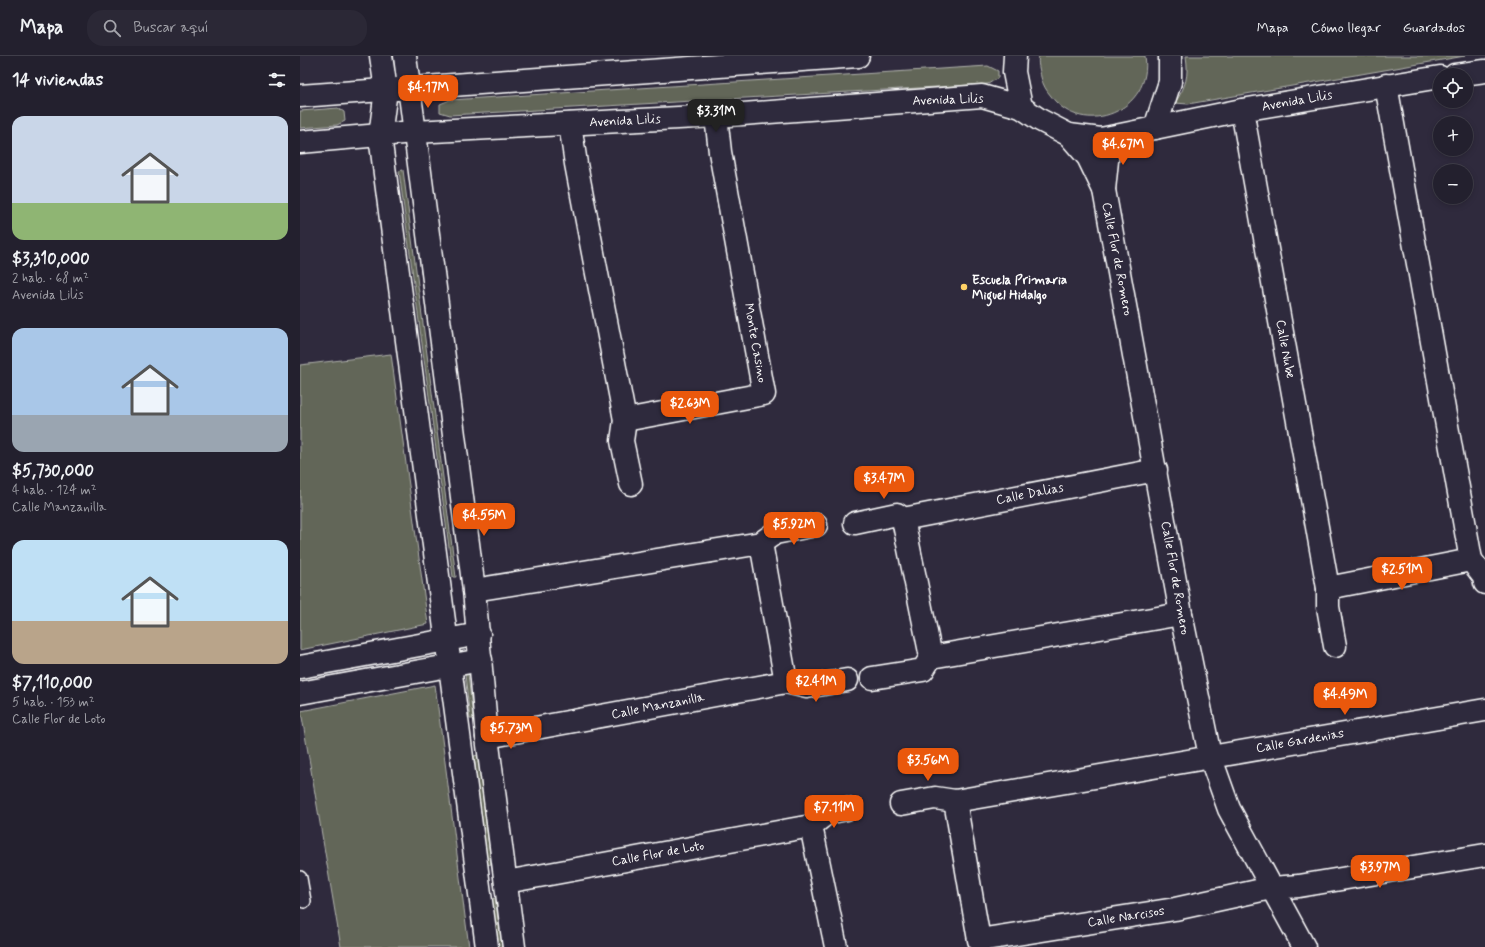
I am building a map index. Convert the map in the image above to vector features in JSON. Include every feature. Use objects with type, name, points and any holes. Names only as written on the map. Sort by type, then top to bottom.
[{"type":"street","points":[[381,56],[386,90],[380,136],[487,947]]},
{"type":"street","points":[[405,56],[474,590],[487,738],[514,947]]},
{"type":"street","points":[[300,96],[409,89],[773,59],[858,56]]},
{"type":"street","points":[[1015,56],[1014,72],[1021,107]]},
{"type":"street","points":[[1154,128],[1170,82],[1170,56]]},
{"type":"street","points":[[1473,73],[1485,71]]},
{"type":"street","name":"Avenida Lilis","points":[[300,142],[414,132],[716,116],[982,96],[1021,107],[1040,120],[1069,135],[1101,139],[1127,135],[1242,110],[1433,78]]},
{"type":"street","points":[[1386,85],[1472,560],[1484,577],[1485,583]]},
{"type":"street","name":"Calle Nube","points":[[1242,110],[1328,588],[1328,607],[1335,646]]},
{"type":"street","name":"Monte Casino","points":[[625,420],[764,394],[720,152],[716,116]]},
{"type":"street","points":[[570,124],[576,164],[625,420],[622,441],[631,484]]},
{"type":"street","name":"Calle Flor de Romero","points":[[1069,135],[1088,157],[1104,190],[1181,614],[1210,756],[1229,809],[1304,947]]},
{"type":"street","name":"Calle Flor de Romero","points":[[1104,190],[1108,151],[1127,135]]},
{"type":"street","name":"Calle Dalias","points":[[855,523],[898,514],[903,519],[1156,470]]},
{"type":"street","points":[[872,678],[923,670],[931,657],[903,519]]},
{"type":"street","points":[[474,590],[761,544],[775,533],[816,525]]},
{"type":"street","points":[[761,544],[786,682]]},
{"type":"street","points":[[1328,588],[1472,560]]},
{"type":"street","points":[[931,657],[1181,614]]},
{"type":"street","points":[[300,667],[479,634]]},
{"type":"street","points":[[300,693],[450,667],[481,660]]},
{"type":"street","name":"Calle Manzanilla","points":[[460,740],[487,738],[786,682],[807,687],[847,680]]},
{"type":"street","name":"Calle Gardenias","points":[[1210,756],[1485,710]]},
{"type":"street","points":[[902,804],[935,798],[955,801],[1210,756]]},
{"type":"street","name":"Calle Narcisos","points":[[955,801],[974,944],[1175,909],[1271,888]]},
{"type":"street","name":"Calle Flor de Loto","points":[[479,885],[506,882],[811,826],[827,813],[847,809]]},
{"type":"street","points":[[811,826],[836,947]]},
{"type":"street","points":[[1271,888],[1299,886],[1485,855]]},
{"type":"lane","points":[[300,878],[304,901]]},
{"type":"green space","points":[[1039,56],[1145,56],[1145,75],[1139,91],[1128,104],[1113,113],[1097,117],[1080,116],[1065,109],[1048,92],[1041,77],[1038,64]]},
{"type":"green space","points":[[1186,56],[1465,56],[1188,104],[1175,103],[1186,81]]},
{"type":"green space","points":[[988,66],[998,71],[998,78],[988,84],[450,115],[440,112],[440,104],[450,100]]},
{"type":"green space","points":[[338,108],[344,112],[345,121],[337,125],[300,128],[300,111]]},
{"type":"green space","points":[[403,170],[456,577],[453,577],[399,171]]},
{"type":"green space","points":[[391,354],[428,624],[300,650],[300,365]]},
{"type":"green space","points":[[465,674],[468,674],[473,719],[470,719]]},
{"type":"green space","points":[[435,685],[469,947],[341,947],[301,711]]},
{"type":"green space","points":[[478,755],[491,864],[487,865],[474,756]]},
{"type":"green space","points":[[495,898],[502,947],[498,947],[492,899]]},
{"type":"place","name":"Escuela Primaria Miguel Hidalgo","points":[[964,287]]}]
